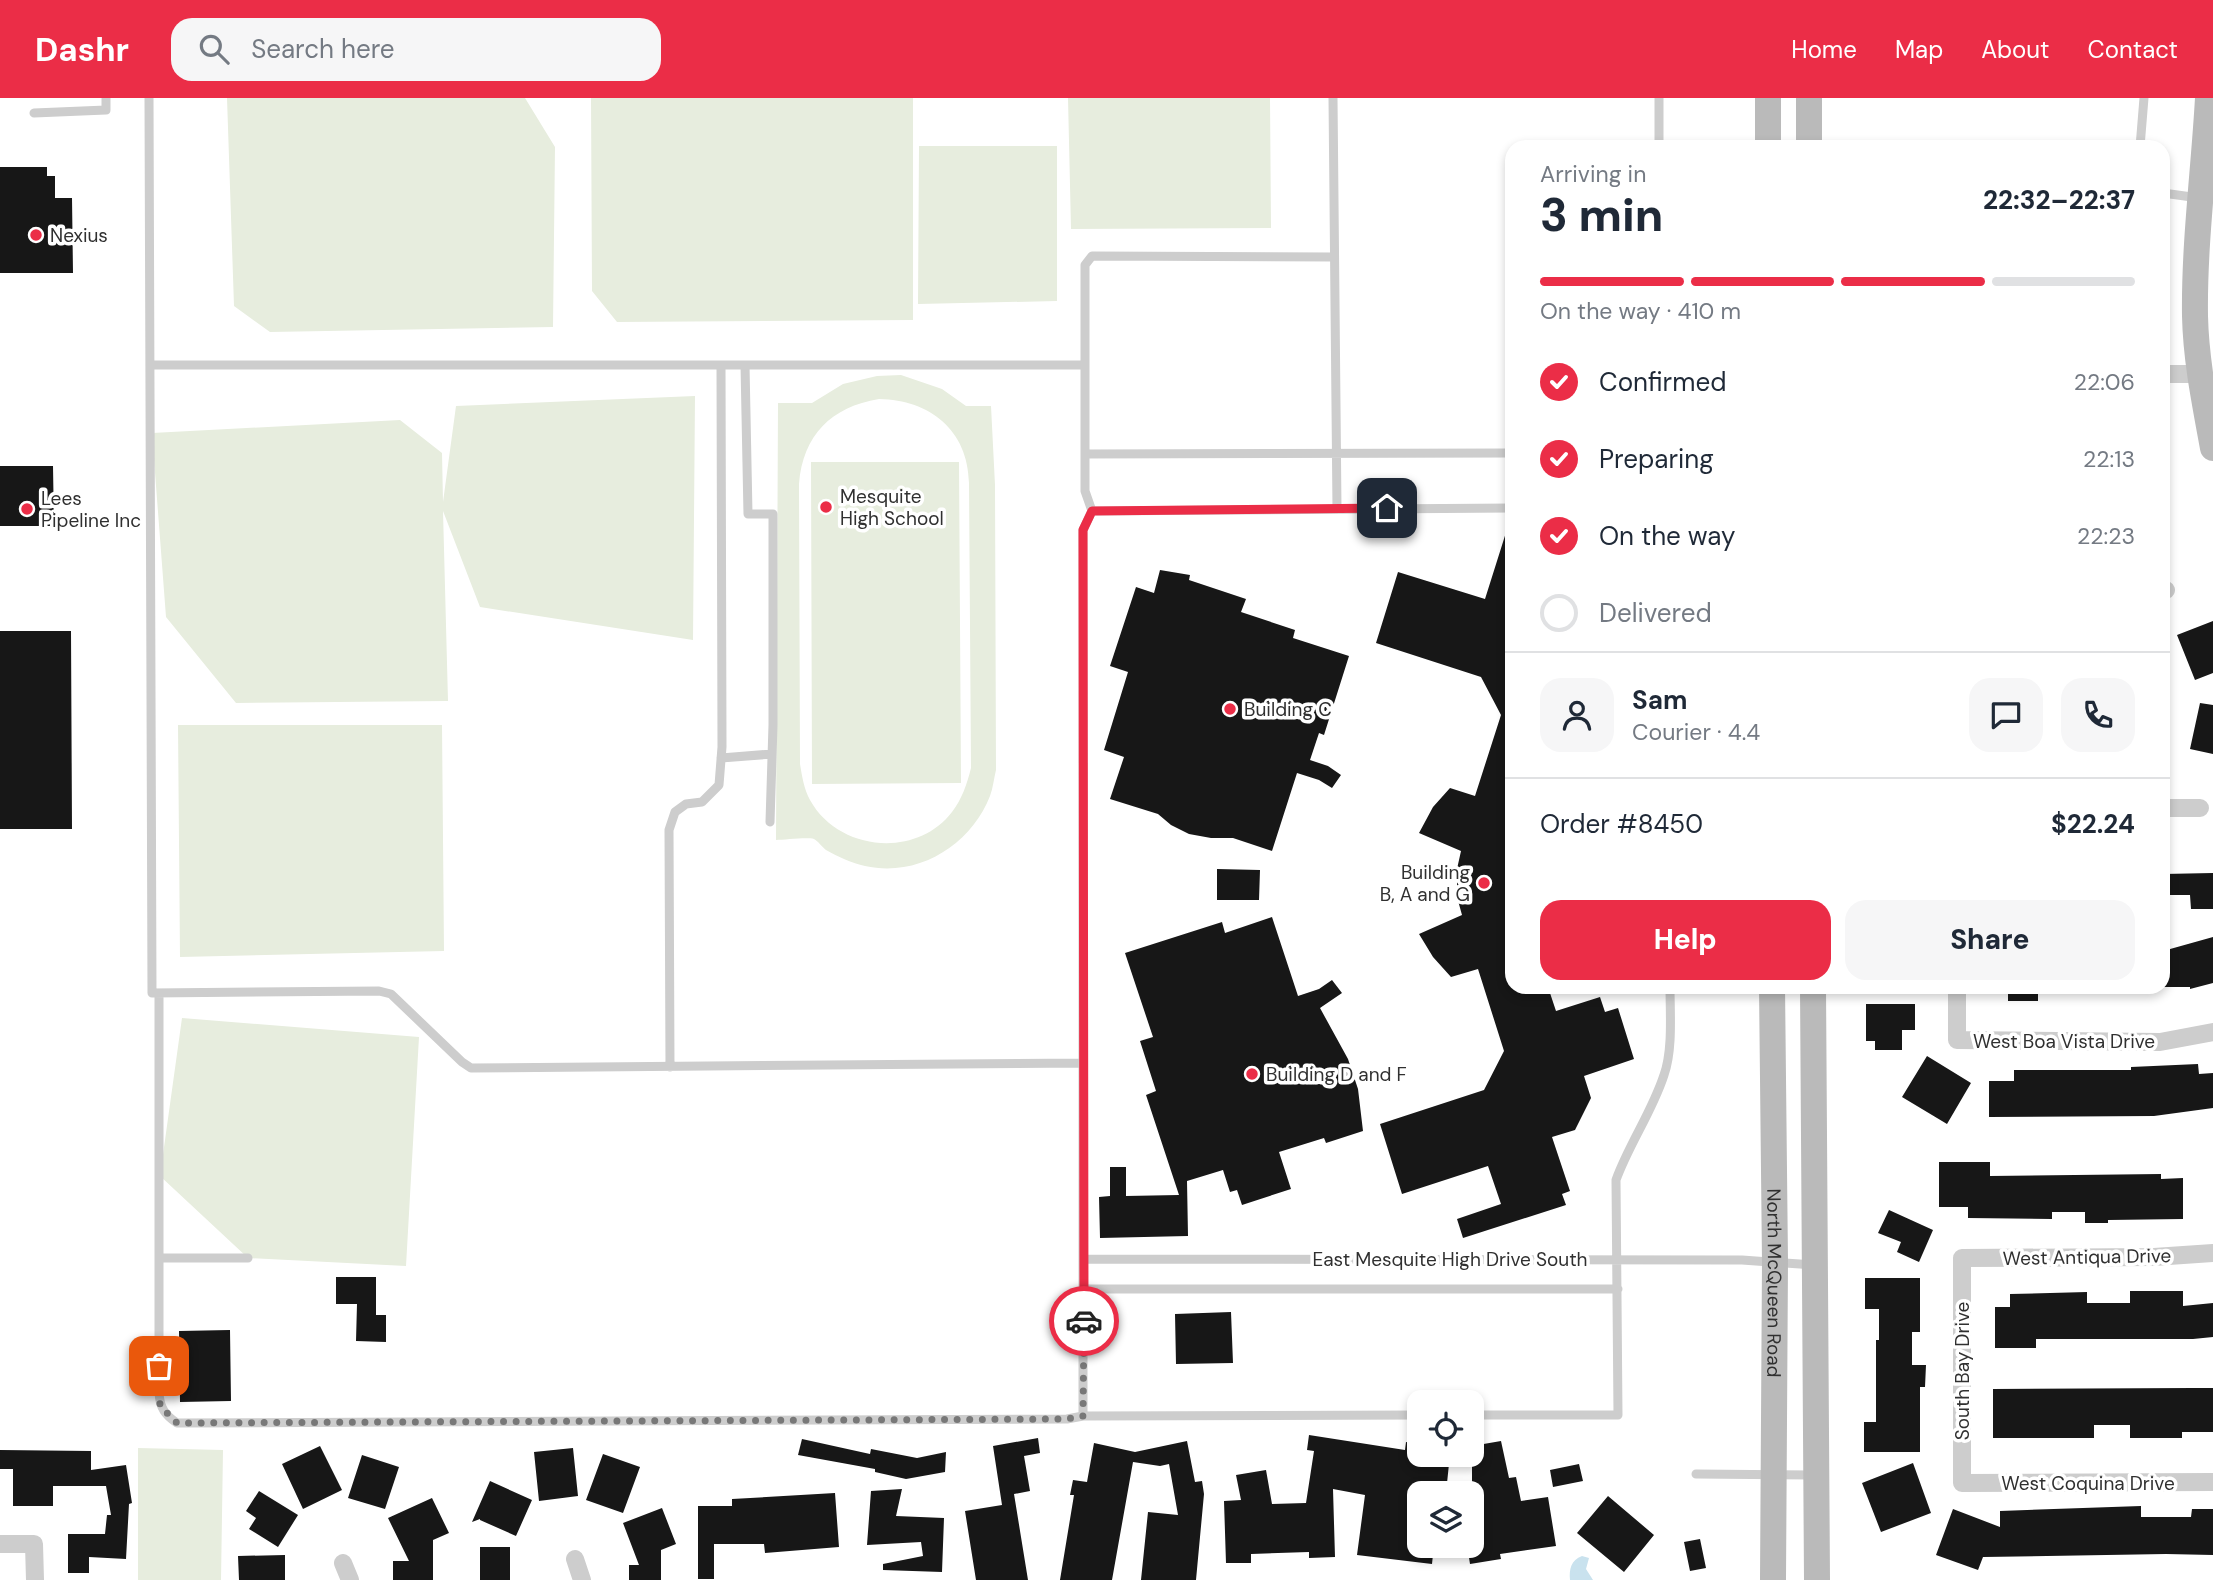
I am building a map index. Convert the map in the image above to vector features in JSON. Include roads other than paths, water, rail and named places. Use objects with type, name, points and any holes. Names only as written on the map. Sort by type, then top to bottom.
[{"type":"main road","points":[[1768,98],[1768,140]]},
{"type":"main road","points":[[1809,98],[1810,140]]},
{"type":"main road","points":[[2208,98],[2209,199],[2195,264],[2195,318],[2200,374],[2213,448]]},
{"type":"main road","name":"North McQueen Road","points":[[1772,994],[1775,1261],[1773,1580]]},
{"type":"main road","points":[[1813,994],[1817,1580]]},
{"type":"street","points":[[2170,374],[2200,374]]},
{"type":"street","points":[[2170,808],[2200,808]]},
{"type":"street","name":"West Boa Vista Drive","points":[[1957,994],[1957,1040],[2160,1042],[2213,1032]]},
{"type":"street","name":"West Antiqua Drive","points":[[1962,1258],[2154,1257],[2213,1253]]},
{"type":"street","name":"South Bay Drive","points":[[1962,1258],[1962,1483]]},
{"type":"street","name":"West Coquina Drive","points":[[1962,1483],[2213,1482]]},
{"type":"street","points":[[0,1544],[34,1544],[35,1580]]},
{"type":"street","points":[[575,1559],[582,1580]]},
{"type":"street","points":[[343,1563],[350,1580]]},
{"type":"lane","points":[[34,113],[106,110],[106,98]]},
{"type":"lane","points":[[149,98],[152,993],[379,991],[391,994],[471,1068],[1083,1063]]},
{"type":"lane","points":[[1333,98],[1337,508]]},
{"type":"lane","points":[[1659,98],[1659,140]]},
{"type":"lane","points":[[2141,140],[2144,98]]},
{"type":"lane","points":[[2170,193],[2209,199]]},
{"type":"lane","points":[[1083,1416],[1083,530],[1092,511],[1085,491],[1085,265],[1092,256],[1334,257]]},
{"type":"lane","points":[[151,365],[1085,365]]},
{"type":"lane","points":[[670,1067],[670,830],[675,812],[687,804],[702,802],[719,785],[721,758],[721,365]]},
{"type":"lane","points":[[745,365],[748,514],[773,514],[770,822]]},
{"type":"lane","points":[[1085,454],[1505,453]]},
{"type":"lane","points":[[1092,511],[1505,508]]},
{"type":"lane","points":[[721,758],[772,754]]},
{"type":"lane","points":[[159,993],[160,1406],[177,1423],[829,1422],[1067,1419],[1083,1416],[1407,1415]]},
{"type":"lane","points":[[1484,1415],[1619,1415],[1616,1180],[1625,1155],[1665,1073],[1670,994]]},
{"type":"lane","points":[[159,1258],[248,1258]]},
{"type":"lane","name":"East Mesquite High Drive South","points":[[1084,1259],[1775,1261],[1815,1265]]},
{"type":"lane","points":[[1084,1289],[1618,1289]]},
{"type":"lane","points":[[1696,1475],[1817,1475]]},
{"type":"water","points":[[1582,1556],[1589,1558],[1586,1569],[1593,1580],[1570,1580],[1572,1565]]},
{"type":"place","name":"Nexius","points":[[36,235]]},
{"type":"place","name":"Mesquite High School","points":[[826,507]]},
{"type":"place","name":"Lees Pipeline Inc","points":[[27,509]]},
{"type":"place","name":"Building C","points":[[1230,709]]},
{"type":"place","name":"Building B, A and G","points":[[1484,883]]},
{"type":"place","name":"Building D and F","points":[[1252,1074]]}]
